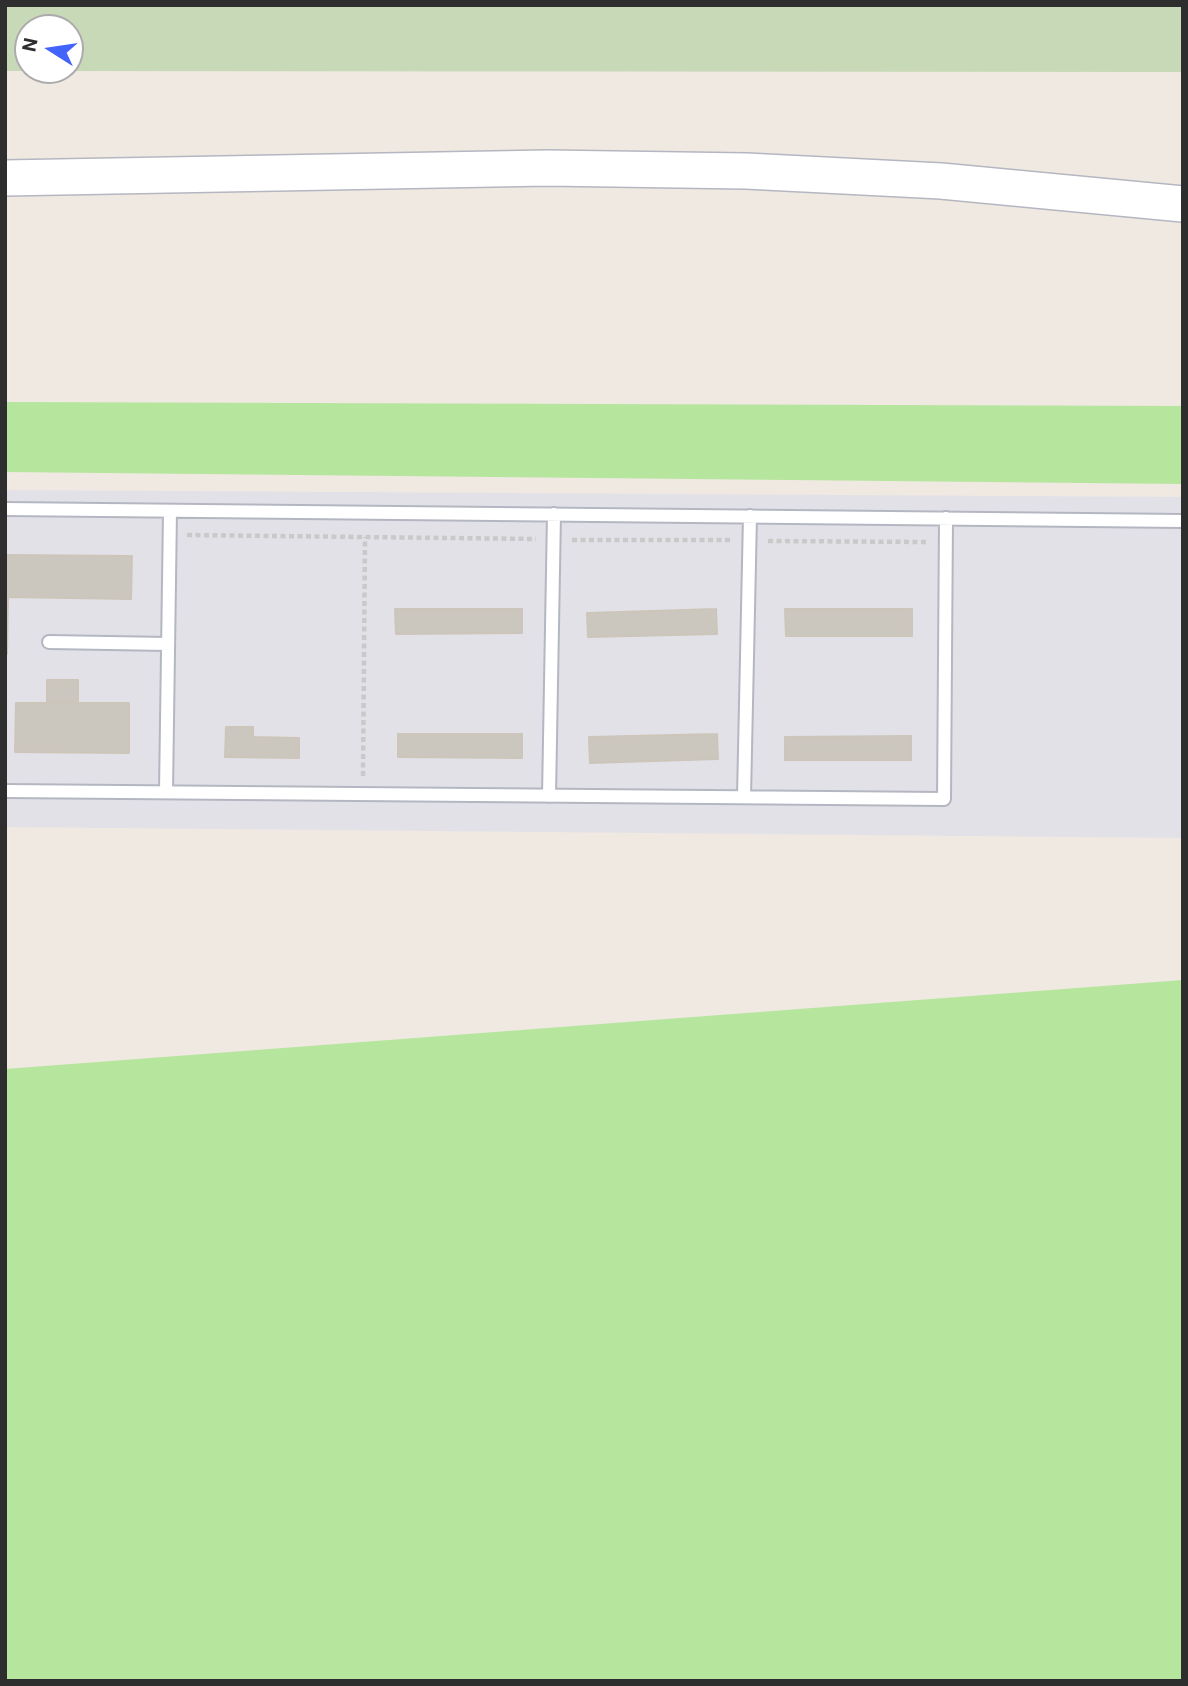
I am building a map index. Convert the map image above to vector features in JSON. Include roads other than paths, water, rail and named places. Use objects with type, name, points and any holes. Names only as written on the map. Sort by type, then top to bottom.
[{"type":"main road","points":[[5,178],[547,168],[746,171],[941,181],[1183,204]]},
{"type":"lane","points":[[5,509],[1183,521]]},
{"type":"lane","points":[[166,792],[170,510]]},
{"type":"lane","points":[[549,796],[554,514]]},
{"type":"lane","points":[[744,797],[750,516]]},
{"type":"lane","points":[[5,791],[944,799],[946,518]]},
{"type":"lane","points":[[49,642],[168,644]]}]
